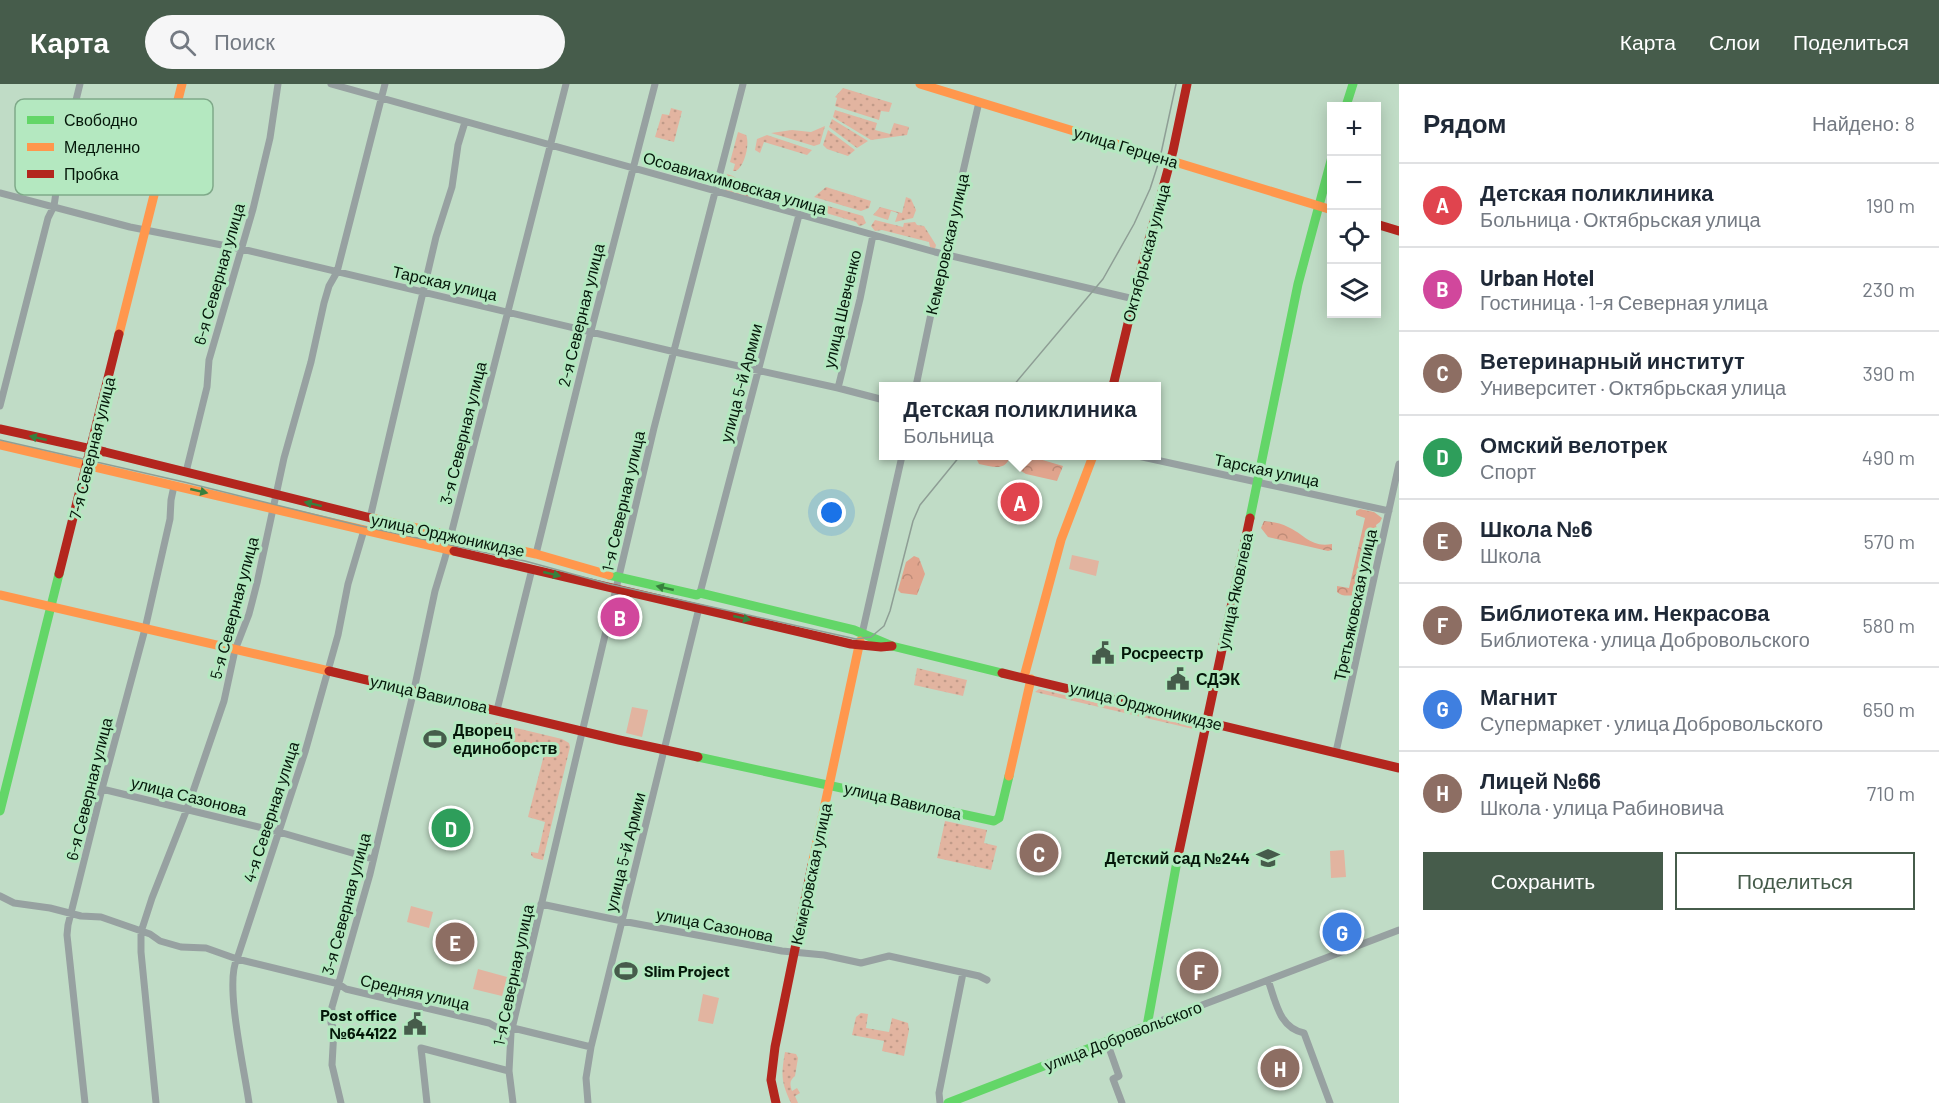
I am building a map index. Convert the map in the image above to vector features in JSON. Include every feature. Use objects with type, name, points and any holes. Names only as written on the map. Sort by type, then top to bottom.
[{"type":"main road","name":"7-я Северная улица","points":[[178,99],[182,84]]},
{"type":"main road","name":"улица Герцена","points":[[920,84],[1327,209]]},
{"type":"main road","name":"Октябрьская улица","points":[[1114,382],[1187,84]]},
{"type":"main road","points":[[1347,102],[1353,84]]},
{"type":"main road","name":"улица Яковлева","points":[[1147,1026],[1175,871],[1298,284],[1327,174]]},
{"type":"main road","name":"7-я Северная улица","points":[[0,811],[155,195]]},
{"type":"main road","points":[[1381,225],[1399,231]]},
{"type":"main road","name":"улица Орджоникидзе","points":[[0,429],[451,537],[536,554],[620,577],[697,595],[700,593],[854,630],[882,639],[892,646]]},
{"type":"main road","name":"улица Орджоникидзе","points":[[0,445],[859,645],[892,646],[1399,768]]},
{"type":"main road","points":[[1027,678],[1061,540],[1091,460]]},
{"type":"main road","name":"улица Вавилова","points":[[0,595],[583,731],[994,821],[999,818],[1027,678]]},
{"type":"main road","name":"Кемеровская улица","points":[[776,1103],[771,1087],[771,1073],[829,784],[862,634]]},
{"type":"main road","name":"улица Добровольского","points":[[948,1103],[1147,1026]]},
{"type":"street","points":[[76,99],[80,84]]},
{"type":"street","name":"6-я Северная улица","points":[[186,472],[207,387],[209,360],[242,249],[270,138],[278,84]]},
{"type":"street","name":"Осоавиахимовская улица","points":[[331,84],[873,235],[1134,299]]},
{"type":"street","name":"5-я Северная улица","points":[[156,1103],[141,932],[222,710],[235,650],[249,614],[257,584],[272,508],[311,362],[324,303],[329,286],[337,272],[385,84]]},
{"type":"street","name":"3-я Северная улица","points":[[341,1103],[332,1065],[334,1029],[331,1023],[332,1007],[373,859],[414,690],[435,591],[451,537],[566,84]]},
{"type":"street","name":"2-я Северная улица","points":[[536,554],[655,84]]},
{"type":"street","name":"1-я Северная улица","points":[[513,1103],[509,1071],[510,1038],[654,428],[743,84]]},
{"type":"street","name":"Кемеровская улица","points":[[917,382],[979,102]]},
{"type":"street","points":[[370,518],[436,237],[452,187],[458,145],[465,122]]},
{"type":"street","name":"Тарская улица","points":[[0,193],[146,230],[242,249],[879,399]]},
{"type":"street","points":[[0,406],[56,195]]},
{"type":"street","name":"улица 5-й Армии","points":[[700,593],[800,215]]},
{"type":"street","name":"улица Шевченко","points":[[838,388],[873,235]]},
{"type":"street","points":[[862,634],[901,460]]},
{"type":"street","name":"Тарская улица","points":[[1156,460],[1389,511]]},
{"type":"street","name":"Третьяковская улица","points":[[1336,752],[1389,511],[1397,485],[1399,464]]},
{"type":"street","name":"6-я Северная улица","points":[[85,1103],[67,935],[102,789],[145,629],[170,519],[174,486]]},
{"type":"street","name":"4-я Северная улица","points":[[249,1103],[232,996],[233,966],[305,752],[338,635],[348,584],[364,530]]},
{"type":"street","points":[[497,710],[532,569]]},
{"type":"street","name":"улица 5-й Армии","points":[[588,1103],[586,1078],[591,1047],[699,608]]},
{"type":"street","name":"улица Сазонова","points":[[102,789],[279,832],[373,859]]},
{"type":"street","name":"Средняя улица","points":[[0,896],[14,903],[50,908],[81,916],[101,917],[181,947],[206,948],[237,959],[339,984],[353,991],[489,1023],[510,1038]]},
{"type":"street","name":"улица Сазонова","points":[[541,904],[622,921],[861,963],[881,956],[889,956],[987,980]]},
{"type":"street","name":"улица Добровольского","points":[[1147,1026],[1399,930]]},
{"type":"street","points":[[940,1103],[939,1093],[963,973]]},
{"type":"street","points":[[1268,980],[1285,1024],[1291,1029],[1304,1033],[1330,1103]]},
{"type":"street","points":[[513,1028],[591,1047]]},
{"type":"street","points":[[1107,1042],[1119,1076],[1113,1079],[1122,1103]]},
{"type":"street","points":[[427,1103],[421,1048],[509,1071]]},
{"type":"shaded area","points":[[843,88],[892,103],[889,112],[881,111],[879,120],[835,106],[837,98],[835,97]]},
{"type":"shaded area","points":[[671,108],[682,111],[674,142],[655,137],[662,114],[669,115]]},
{"type":"shaded area","points":[[835,110],[877,123],[875,130],[890,134],[894,123],[909,127],[907,135],[871,140],[833,117]]},
{"type":"shaded area","points":[[832,119],[868,141],[857,148],[829,127]]},
{"type":"shaded area","points":[[825,126],[820,144],[814,146],[771,133],[792,130],[811,132]]},
{"type":"shaded area","points":[[828,130],[855,150],[848,156],[827,149],[823,145]]},
{"type":"shaded area","points":[[738,132],[746,135],[747,149],[742,164],[736,171],[733,171],[735,164],[730,162]]},
{"type":"shaded area","points":[[767,135],[812,150],[807,155],[764,142],[760,153],[755,150],[757,139]]},
{"type":"shaded area","points":[[727,174],[740,181],[863,216],[866,223],[859,226],[856,222],[806,207],[799,206],[796,211],[789,209],[787,202],[757,193],[750,199],[726,191],[723,186]]},
{"type":"shaded area","points":[[826,187],[871,201],[869,208],[861,211],[814,197]]},
{"type":"shaded area","points":[[906,197],[911,199],[916,210],[913,218],[895,222],[898,213],[891,211],[888,220],[873,215],[880,207],[902,213]]},
{"type":"shaded area","points":[[875,220],[903,227],[904,223],[915,222],[917,225],[924,226],[936,245],[935,249],[930,247],[929,242],[882,230],[875,231],[871,226]]},
{"type":"shaded area","points":[[1072,555],[1099,561],[1096,576],[1069,569]]},
{"type":"shaded area","points":[[917,668],[967,680],[963,696],[914,685]]},
{"type":"shaded area","points":[[1039,689],[1194,726],[1193,729],[1035,692]]},
{"type":"shaded area","points":[[632,707],[648,710],[642,737],[626,733]]},
{"type":"shaded area","points":[[496,723],[562,739],[569,743],[570,747],[543,860],[534,858],[531,852],[538,853],[545,822],[528,817],[545,751],[542,748],[492,737]]},
{"type":"shaded area","points":[[945,821],[987,830],[984,843],[997,846],[991,870],[937,858]]},
{"type":"shaded area","points":[[1344,850],[1346,877],[1331,878],[1330,851]]},
{"type":"shaded area","points":[[411,906],[433,912],[429,928],[407,922]]},
{"type":"shaded area","points":[[478,969],[507,977],[502,996],[473,989]]},
{"type":"shaded area","points":[[703,994],[719,998],[713,1024],[698,1021]]},
{"type":"shaded area","points":[[861,1013],[868,1014],[866,1028],[889,1032],[892,1018],[908,1023],[909,1030],[904,1056],[882,1051],[884,1041],[852,1035],[856,1017]]},
{"type":"shaded area","points":[[785,1052],[796,1054],[798,1058],[795,1076],[790,1084],[792,1091],[797,1088],[800,1093],[795,1096],[798,1103],[791,1103],[785,1089],[783,1073]]},
{"type":"green space","points":[[977,460],[1008,460],[1001,467],[979,464]]},
{"type":"green space","points":[[1022,460],[1043,460],[1063,466],[1057,481],[1021,471]]},
{"type":"green space","points":[[1360,509],[1374,512],[1382,518],[1376,525],[1377,530],[1369,560],[1371,566],[1365,574],[1358,597],[1339,594],[1337,586],[1349,588],[1365,518],[1356,515],[1356,511]]},
{"type":"green space","points":[[1264,521],[1285,526],[1313,542],[1332,544],[1332,550],[1268,537],[1261,528]]},
{"type":"green space","points":[[914,556],[919,558],[925,574],[917,595],[901,593],[898,590],[906,562]]},
{"type":"tram line","points":[[1016,382],[1103,279],[1134,224],[1150,189],[1160,158],[1176,84]]},
{"type":"tram line","points":[[0,440],[361,526],[525,561],[609,584],[856,639],[871,637],[884,626],[913,521],[920,505],[957,460]]},
{"type":"traffic: fast","points":[[1347,102],[1353,84]]},
{"type":"traffic: fast","points":[[1250,518],[1298,284],[1327,176]]},
{"type":"traffic: fast","points":[[0,811],[59,574]]},
{"type":"traffic: fast","points":[[609,575],[697,595],[700,593],[854,630],[892,646],[1002,673]]},
{"type":"traffic: fast","points":[[698,757],[994,821],[999,818],[1009,776]]},
{"type":"traffic: fast","points":[[948,1103],[1147,1026],[1177,861]]},
{"type":"traffic: slow","points":[[178,99],[182,84]]},
{"type":"traffic: slow","points":[[920,84],[1327,208]]},
{"type":"traffic: slow","points":[[119,334],[154,195]]},
{"type":"traffic: slow","points":[[0,445],[454,551]]},
{"type":"traffic: slow","points":[[1024,677],[1061,540],[1091,460]]},
{"type":"traffic: slow","points":[[371,518],[536,554],[609,575]]},
{"type":"traffic: slow","points":[[0,595],[329,671]]},
{"type":"traffic: slow","points":[[812,865],[860,641]]},
{"type":"traffic: slow","points":[[1009,776],[1031,679]]},
{"type":"traffic: jam","points":[[1114,382],[1173,151],[1187,84]]},
{"type":"traffic: jam","points":[[1381,226],[1399,231]]},
{"type":"traffic: jam","points":[[59,574],[119,334]]},
{"type":"traffic: jam","points":[[0,429],[105,452],[371,518]]},
{"type":"traffic: jam","points":[[1177,861],[1250,518]]},
{"type":"traffic: jam","points":[[454,551],[851,644],[892,646]]},
{"type":"traffic: jam","points":[[329,671],[698,757]]},
{"type":"traffic: jam","points":[[1002,673],[1399,768]]},
{"type":"traffic: jam","points":[[776,1103],[771,1080],[775,1047],[812,865]]},
{"type":"place","name":"Детская поликлиника","points":[[1020,502]]},
{"type":"place","name":"Urban Hotel","points":[[620,617]]},
{"type":"place","name":"Росреестр","points":[[1103,653]]},
{"type":"place","name":"СДЭК","points":[[1178,679]]},
{"type":"place","name":"Дворец единоборств","points":[[435,739]]},
{"type":"place","name":"Омский велотрек","points":[[451,828]]},
{"type":"place","name":"Ветеринарный институт","points":[[1039,853]]},
{"type":"place","name":"Детский сад №244","points":[[1268,858]]},
{"type":"place","name":"Магнит","points":[[1342,932]]},
{"type":"place","name":"Школа №6","points":[[455,942]]},
{"type":"place","name":"Slim Project","points":[[626,971]]},
{"type":"place","name":"Библиотека им. Некрасова","points":[[1199,971]]},
{"type":"place","name":"Post office №644122","points":[[415,1024]]},
{"type":"place","name":"Лицей №66","points":[[1280,1068]]}]
